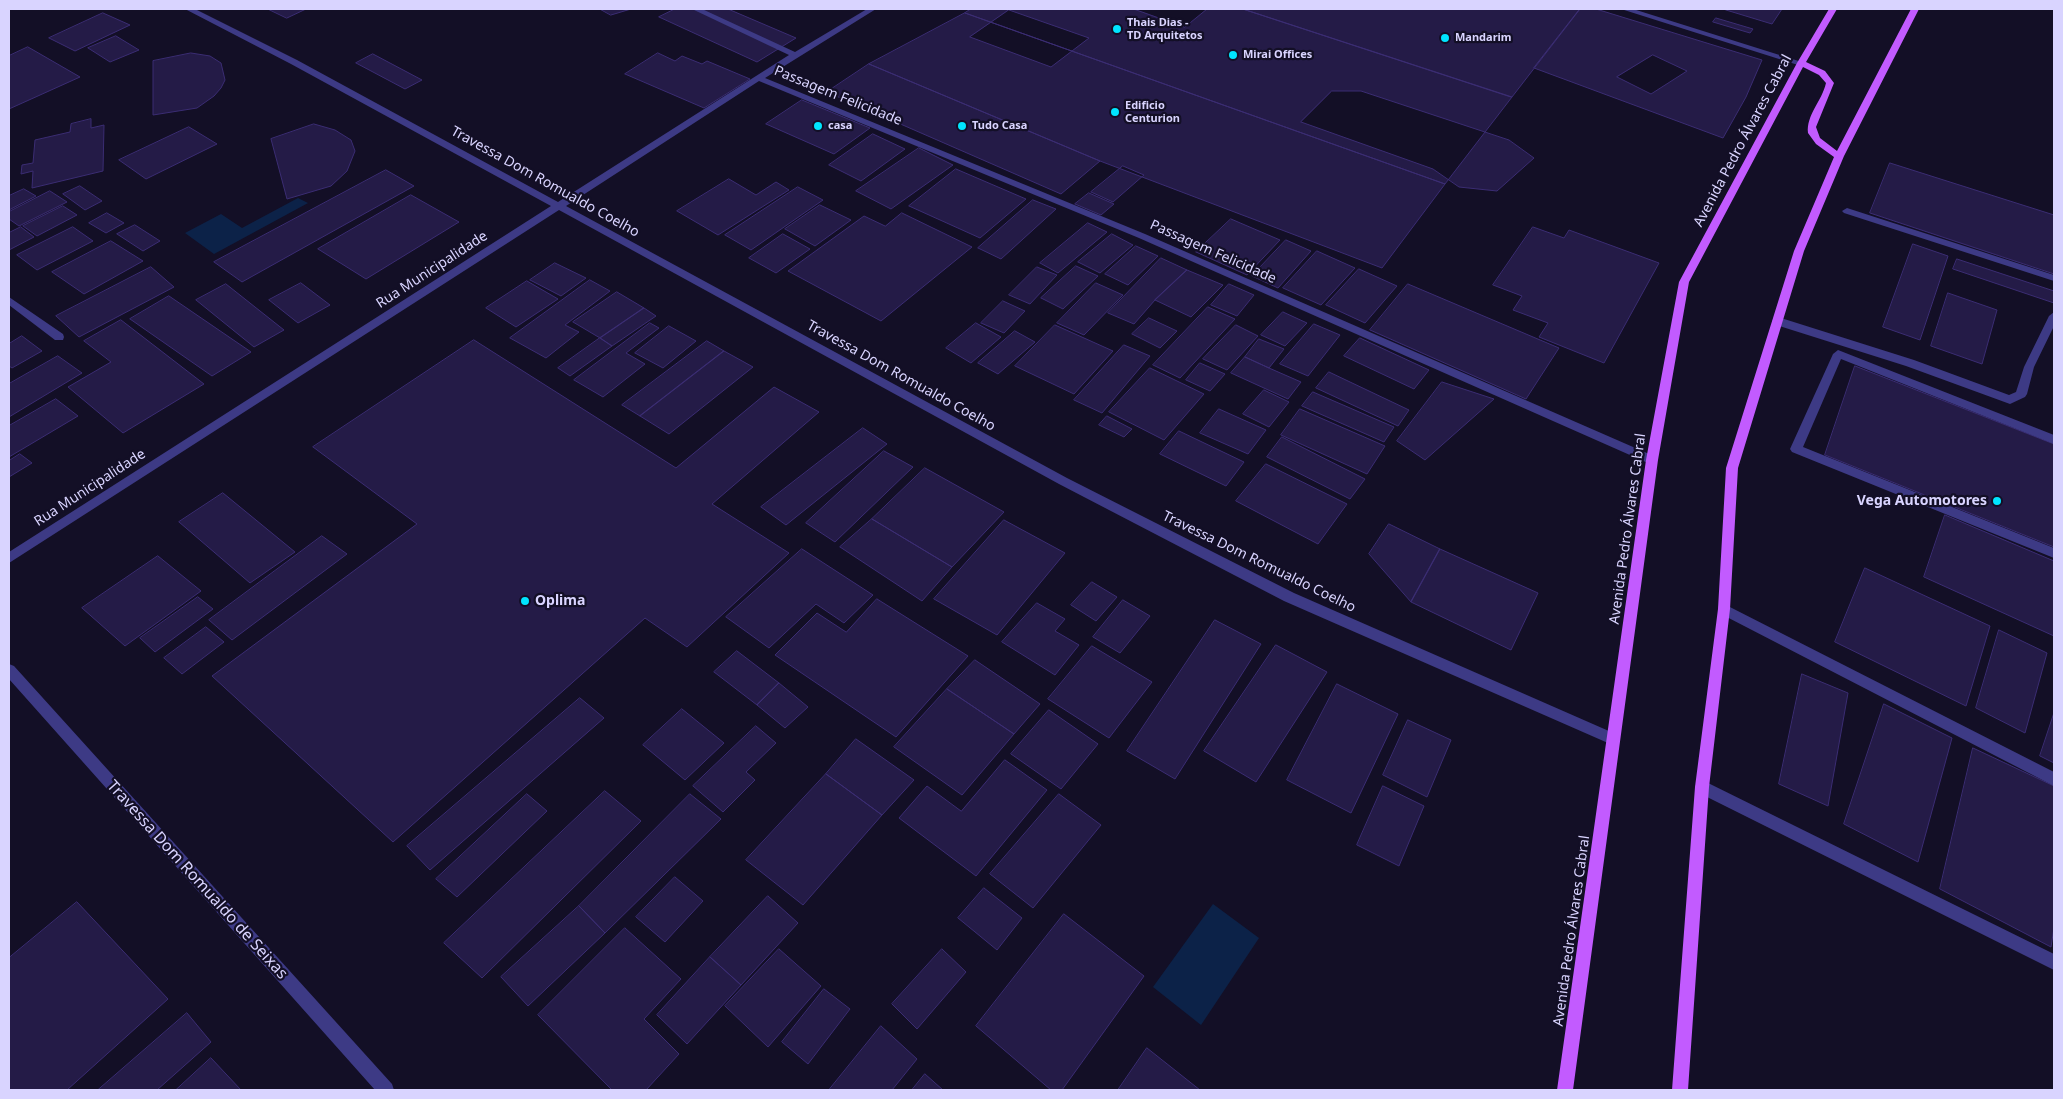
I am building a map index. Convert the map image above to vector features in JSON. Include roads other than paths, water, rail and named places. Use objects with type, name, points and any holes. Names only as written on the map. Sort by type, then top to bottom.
[{"type":"main road","name":"Avenida Pedro Álvares Cabral","points":[[1565,1090],[1652,460],[1684,282],[1801,63],[1833,9]]},
{"type":"main road","points":[[1680,1090],[1702,787],[1724,609],[1732,468],[1799,251],[1839,156],[1914,9]]},
{"type":"main road","points":[[1801,63],[1822,73],[1830,83],[1830,93],[1811,123],[1811,132],[1816,140],[1839,156]]},
{"type":"street","name":"Travessa Dom Romualdo Coelho","points":[[189,9],[294,62],[1063,481],[1289,597],[1613,739]]},
{"type":"street","points":[[696,9],[795,56]]},
{"type":"street","name":"Rua Municipalidade","points":[[9,558],[758,78],[872,9]]},
{"type":"street","points":[[1625,9],[1801,63]]},
{"type":"street","name":"Passagem Felicidade","points":[[758,78],[1142,236],[1652,460]]},
{"type":"street","points":[[1848,211],[2054,278]]},
{"type":"street","points":[[9,300],[59,337]]},
{"type":"street","points":[[1777,321],[1910,363],[2010,400],[2021,394],[2029,367],[2054,316]]},
{"type":"street","points":[[2054,440],[1838,354],[1796,449],[2054,553]]},
{"type":"street","points":[[1724,609],[2054,779]]},
{"type":"street","name":"Travessa Dom Romualdo de Seixas","points":[[9,670],[386,1090]]},
{"type":"street","points":[[1702,787],[2054,962]]},
{"type":"water","points":[[298,198],[308,203],[214,254],[185,233],[221,214],[242,228]]},
{"type":"water","points":[[1213,904],[1259,938],[1201,1025],[1153,987]]},
{"type":"place","name":"Thais Dias - TD Arquitetos","points":[[1117,29]]},
{"type":"place","name":"Mandarim","points":[[1445,38]]},
{"type":"place","name":"Mirai Offices","points":[[1233,55]]},
{"type":"place","name":"Edificio Centurion","points":[[1115,112]]},
{"type":"place","name":"casa","points":[[818,126]]},
{"type":"place","name":"Tudo Casa","points":[[962,126]]},
{"type":"place","name":"Vega Automotores","points":[[1997,501]]},
{"type":"place","name":"Oplima","points":[[525,601]]}]
